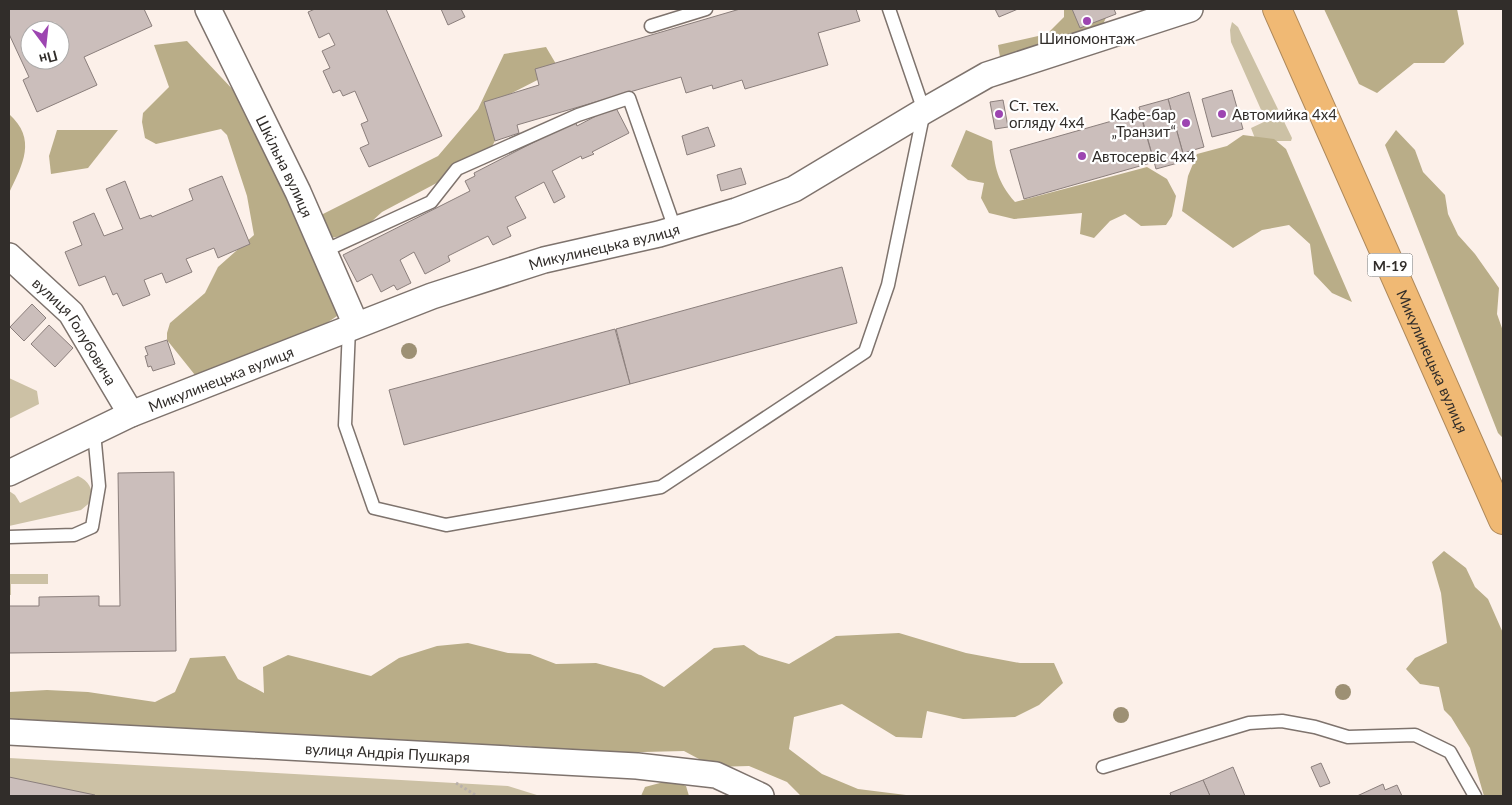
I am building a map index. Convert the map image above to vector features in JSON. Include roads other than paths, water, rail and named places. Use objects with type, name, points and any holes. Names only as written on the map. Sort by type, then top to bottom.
[{"type":"highway","name":"Микулинецька вулиця","points":[[1277,9],[1497,495],[1503,520]]},
{"type":"street","name":"Шкільна вулиця","points":[[208,9],[298,192],[324,250],[352,327]]},
{"type":"street","name":"Микулинецька вулиця","points":[[9,473],[131,414],[432,296],[544,260],[659,234],[736,211],[794,189],[987,75],[1190,9]]},
{"type":"street","name":"вулиця Голубовича","points":[[9,256],[71,313],[131,414]]},
{"type":"street","name":"вулиця Андрія Пушкаря","points":[[9,732],[637,766],[716,775],[761,796]]},
{"type":"lane","points":[[651,26],[706,9]]},
{"type":"lane","points":[[352,327],[345,425],[374,508],[446,525],[660,487],[865,352],[888,285],[924,111],[889,9]]},
{"type":"lane","points":[[324,250],[431,202],[457,169],[578,115],[629,98],[675,229]]},
{"type":"lane","points":[[9,538],[74,536],[92,527],[99,486],[94,432]]},
{"type":"lane","points":[[1103,767],[1249,723],[1282,721],[1315,727],[1348,737],[1415,735],[1450,752],[1475,796]]},
{"type":"place","name":"Шиномонтаж","points":[[1087,21]]},
{"type":"place","name":"Ст. тех. огляду 4х4","points":[[999,114]]},
{"type":"place","name":"Автомийка 4х4","points":[[1222,114]]},
{"type":"place","name":"Кафе-бар „Транзит“","points":[[1186,123]]},
{"type":"place","name":"Автосервіс 4х4","points":[[1082,156]]}]
